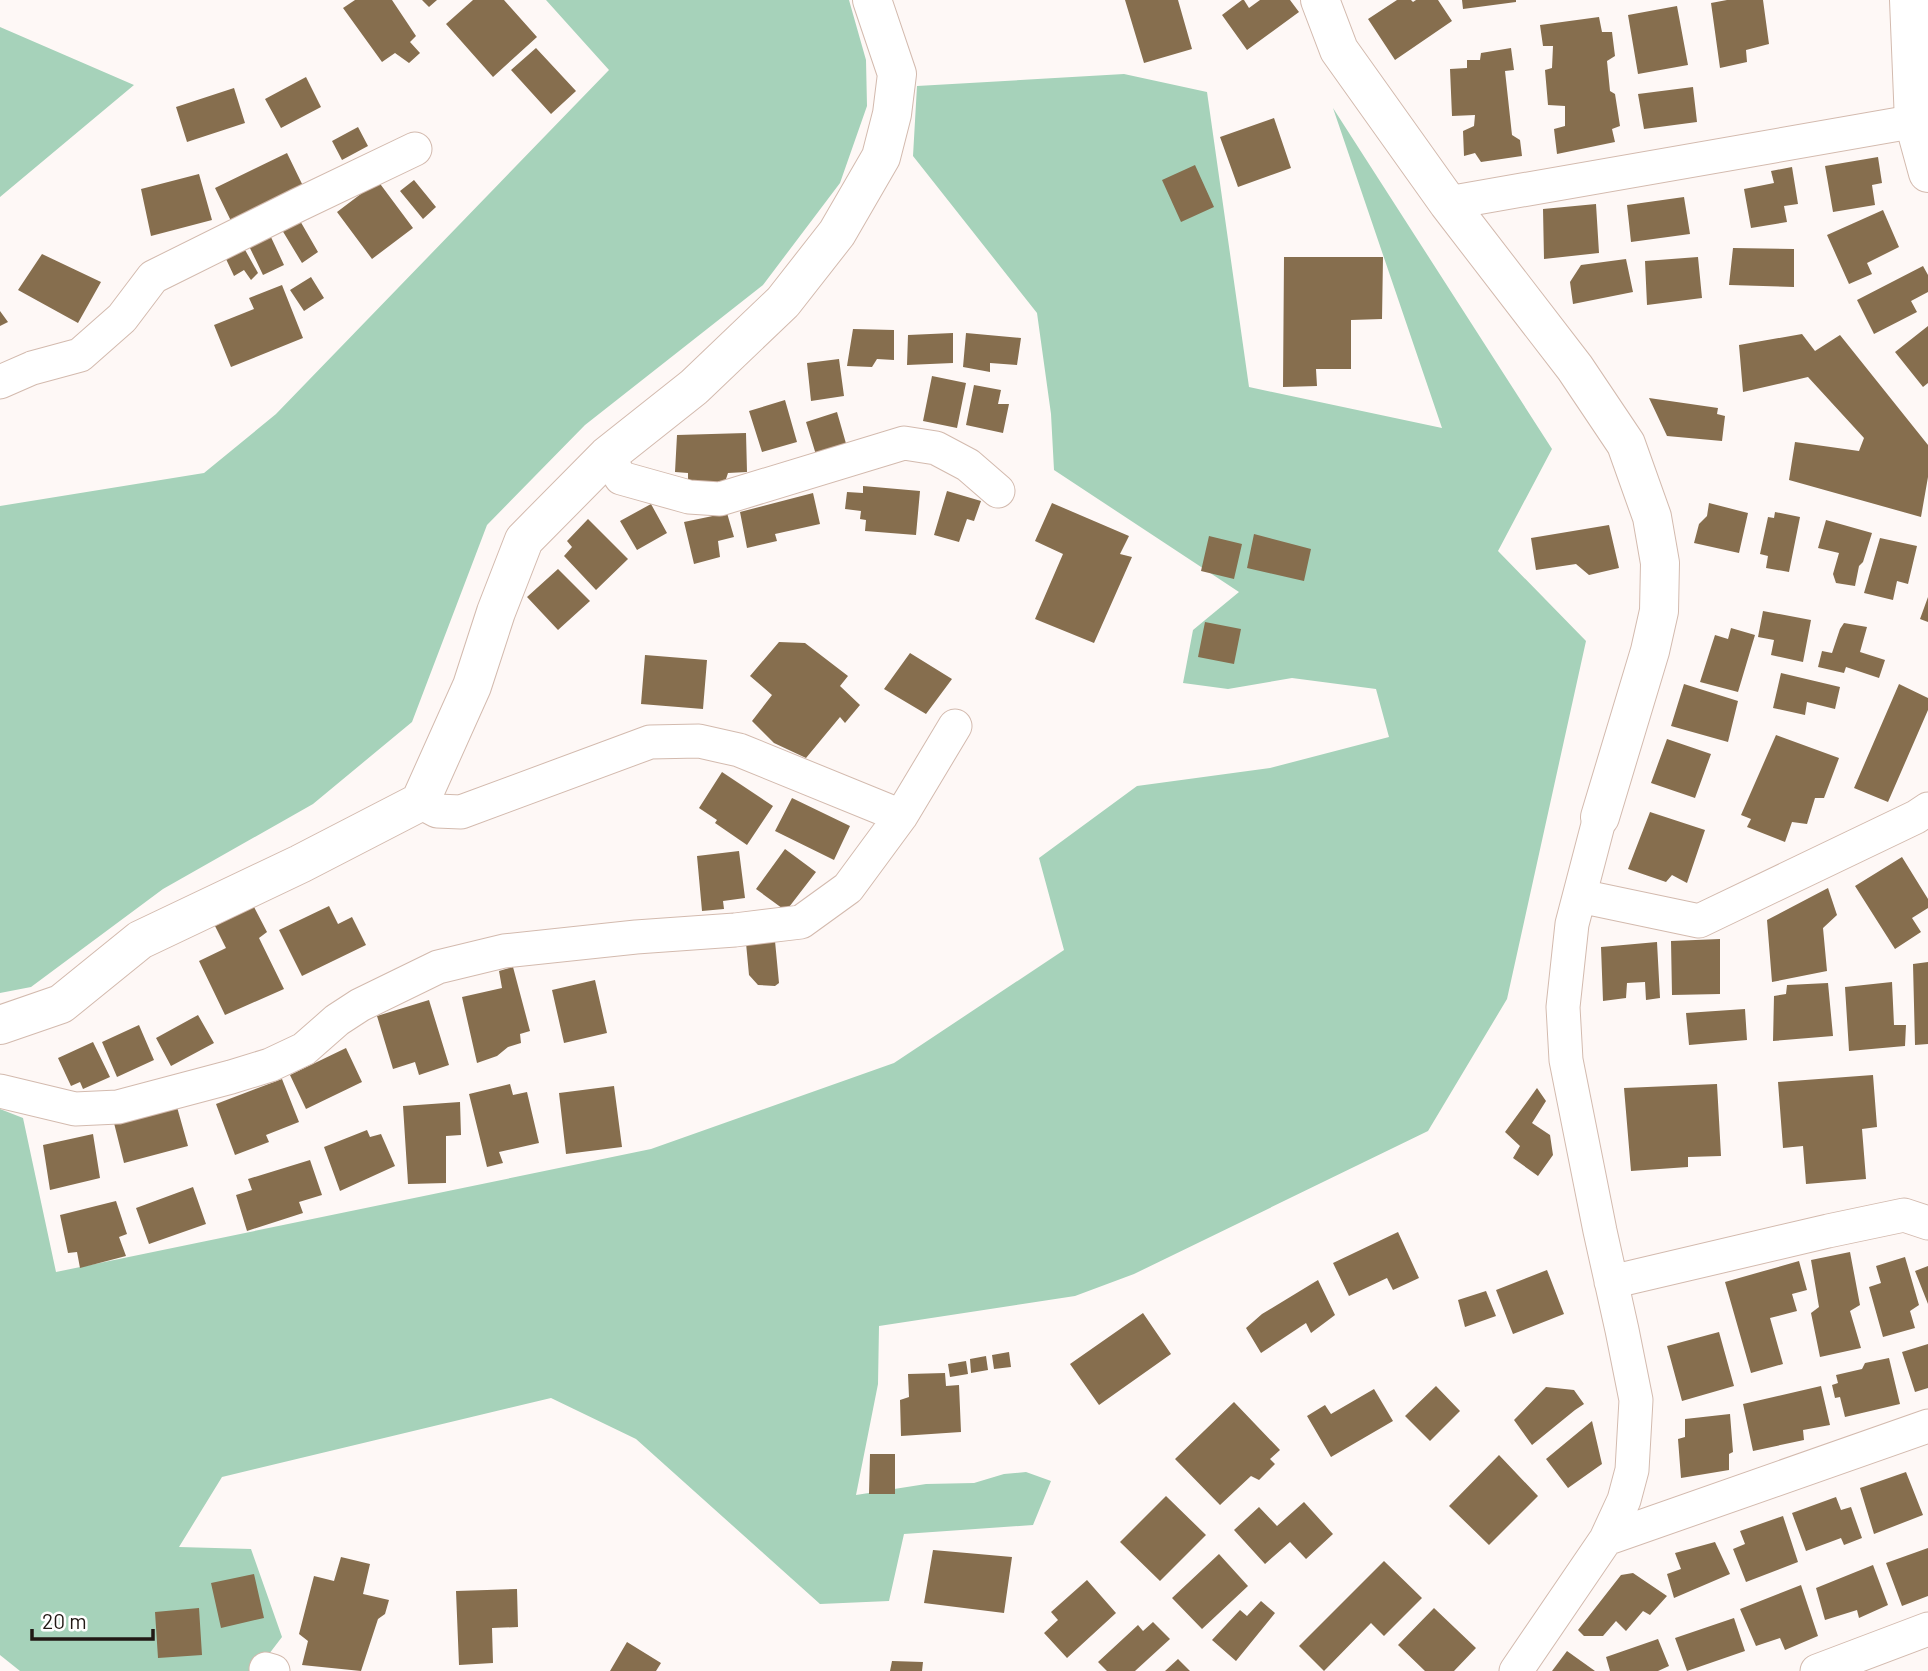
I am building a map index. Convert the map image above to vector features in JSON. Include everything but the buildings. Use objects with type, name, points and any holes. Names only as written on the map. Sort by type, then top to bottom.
[{"type":"street","points":[[0,1025],[61,1004],[140,940],[300,864],[419,802],[472,687],[496,612],[524,540],[607,456],[694,387],[783,302],[837,233],[881,157],[892,114],[897,74],[872,0]]},
{"type":"street","points":[[1320,0],[1339,50],[1448,203],[1575,368],[1626,444],[1652,517],[1660,563],[1658,611],[1650,651],[1572,924],[1563,1007],[1566,1060],[1636,1400],[1632,1470],[1624,1500],[1606,1539],[1516,1671]]},
{"type":"street","points":[[1909,0],[1928,173]]},
{"type":"street","points":[[1448,203],[1921,121]]},
{"type":"street","points":[[0,382],[32,368],[80,355],[122,318],[153,277],[415,149]]},
{"type":"street","points":[[607,456],[621,478],[689,497],[720,499],[904,443],[936,448],[968,465],[998,491]]},
{"type":"street","points":[[0,1091],[75,1109],[118,1107],[270,1065],[304,1049],[337,1020],[360,1005],[438,967],[504,951],[801,922],[848,888],[901,816],[739,750],[699,741],[650,742],[461,812],[437,811],[419,802]]},
{"type":"street","points":[[1580,896],[1699,921],[1924,820]]},
{"type":"street","points":[[1611,1282],[1904,1215],[1928,1223]]},
{"type":"street","points":[[1606,1539],[1928,1426]]},
{"type":"street","points":[[1817,1671],[1928,1629]]},
{"type":"green space","points":[[546,0],[849,0],[866,60],[867,106],[840,183],[763,285],[585,425],[487,525],[412,722],[313,804],[163,889],[31,987],[0,993],[0,506],[204,473],[276,414],[609,70]]},
{"type":"green space","points":[[0,27],[134,85],[0,197]]},
{"type":"green space","points":[[1124,74],[1207,92],[1249,387],[1442,428],[1333,108],[1552,449],[1498,551],[1586,641],[1507,999],[1428,1131],[1134,1274],[1075,1296],[879,1326],[878,1384],[856,1495],[926,1484],[974,1483],[1004,1474],[1026,1472],[1051,1481],[1033,1525],[904,1534],[889,1601],[820,1604],[636,1439],[551,1398],[222,1477],[179,1547],[251,1549],[282,1637],[256,1671],[20,1671],[0,1655],[0,1109],[23,1118],[56,1272],[651,1149],[894,1063],[1064,950],[1039,858],[1137,786],[1270,768],[1389,737],[1376,689],[1292,678],[1228,689],[1183,683],[1193,630],[1239,592],[1054,470],[1051,414],[1037,313],[913,156],[917,86]]}]
